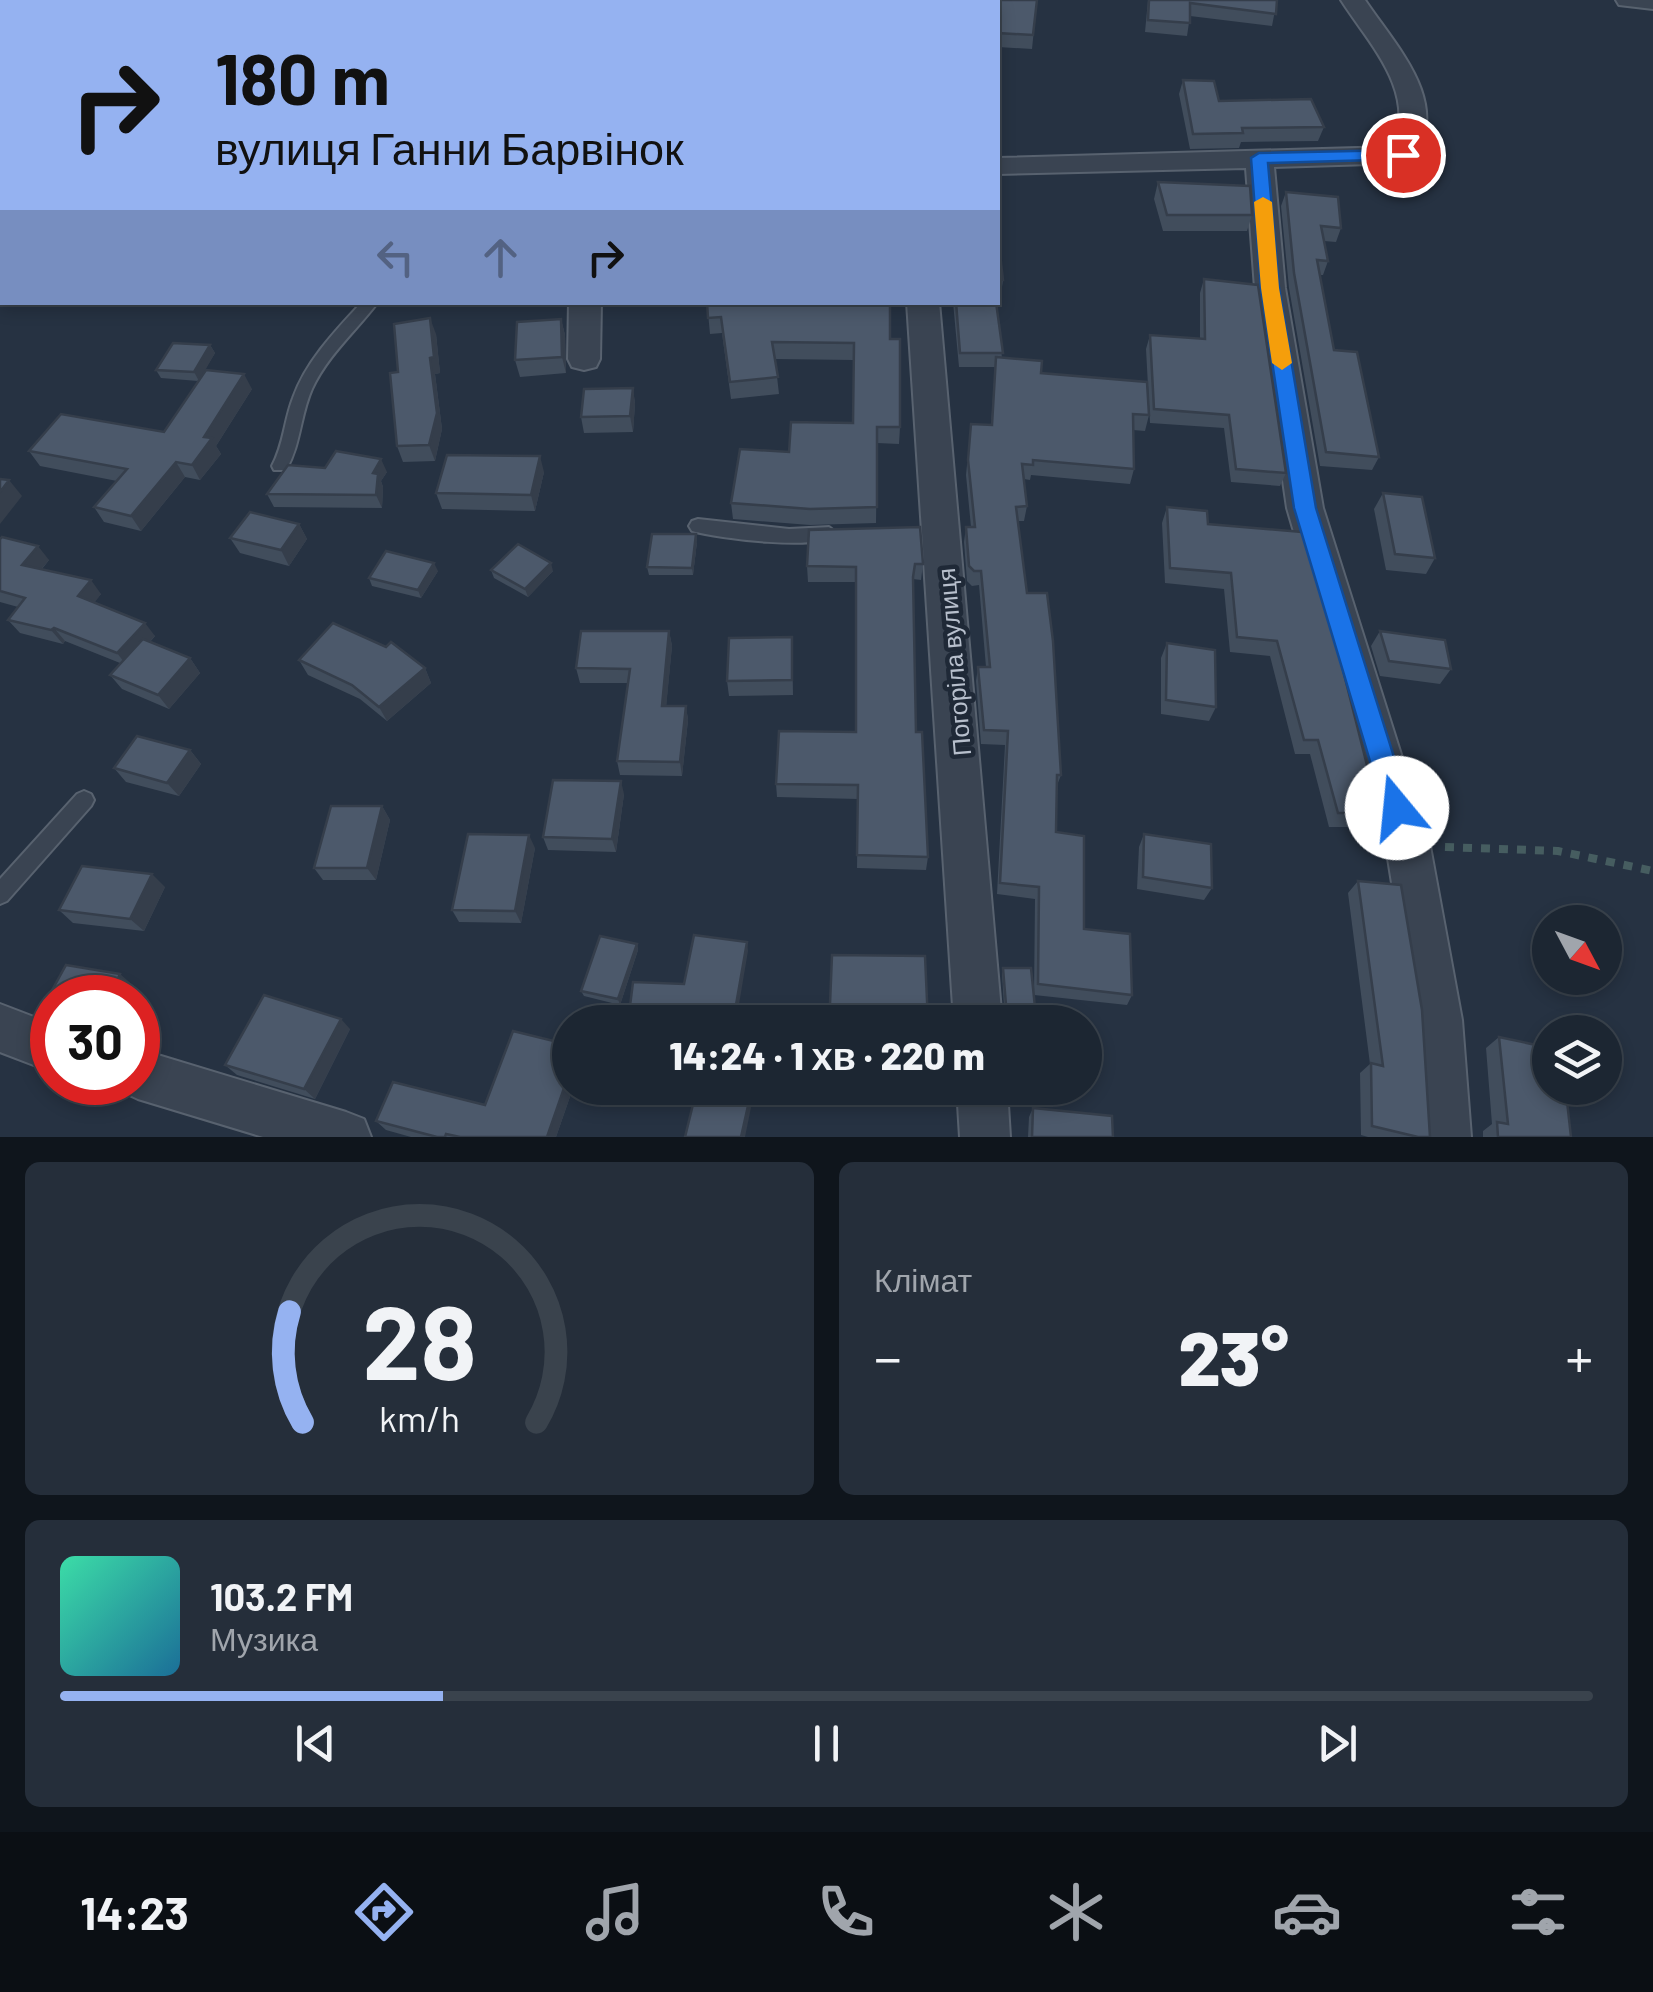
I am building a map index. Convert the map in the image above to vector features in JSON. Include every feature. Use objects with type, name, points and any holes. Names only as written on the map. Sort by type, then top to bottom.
[{"type":"street","points":[[1000,166],[1403,155],[1413,138],[1410,88],[1354,0]]},
{"type":"street","points":[[1628,0],[1653,2]]},
{"type":"street","points":[[1259,158],[1270,288],[1305,508],[1408,846],[1438,1020],[1446,1137]]},
{"type":"street","points":[[584,359],[585,305]]},
{"type":"street","name":"Погоріла вулиця","points":[[923,305],[932,535],[976,1005]]},
{"type":"street","points":[[0,1028],[30,1040]]},
{"type":"street","points":[[160,1082],[288,1129],[346,1137]]},
{"type":"street","points":[[983,1105],[985,1137]]},
{"type":"lane","points":[[280,466],[292,449],[300,396],[344,331],[368,305]]},
{"type":"lane","points":[[698,526],[789,536],[846,534]]},
{"type":"lane","points":[[0,894],[84,800]]},
{"type":"path","points":[[1408,846],[1558,851],[1653,871]]},
{"type":"building","points":[[1000,0],[1037,0],[1033,35],[1000,33]]},
{"type":"building","points":[[1149,0],[1277,0],[1276,14],[1190,3],[1190,23],[1148,20]]},
{"type":"building","points":[[1183,80],[1214,81],[1219,101],[1311,99],[1324,127],[1242,128],[1243,133],[1193,134]]},
{"type":"building","points":[[1158,182],[1250,186],[1252,215],[1167,215]]},
{"type":"building","points":[[1286,192],[1338,197],[1341,228],[1321,226],[1328,261],[1317,260],[1334,350],[1357,352],[1379,457],[1326,452],[1294,273]]},
{"type":"building","points":[[1204,279],[1258,285],[1286,473],[1236,469],[1229,415],[1154,409],[1150,335],[1205,339]]},
{"type":"building","points":[[707,305],[890,305],[890,339],[900,339],[900,427],[877,427],[877,507],[810,509],[731,503],[740,449],[789,452],[791,422],[853,423],[854,343],[772,342],[778,377],[730,382],[721,317],[708,318]]},
{"type":"building","points":[[956,305],[996,305],[1003,353],[960,353]]},
{"type":"building","points":[[430,318],[437,413],[429,445],[397,446],[390,373],[398,372],[394,324]]},
{"type":"building","points":[[561,319],[562,357],[515,360],[517,322]]},
{"type":"building","points":[[173,343],[210,345],[194,372],[156,370]]},
{"type":"building","points":[[996,357],[1042,361],[1041,373],[1147,382],[1149,415],[1133,414],[1134,469],[1033,460],[1033,465],[1022,464],[1027,506],[1016,507],[1027,593],[1047,593],[1053,641],[1061,775],[1057,775],[1056,832],[1084,836],[1084,929],[1130,934],[1132,995],[1038,984],[1039,887],[1000,883],[1008,731],[984,730],[978,667],[990,667],[981,571],[969,566],[966,527],[975,527],[968,460],[971,424],[992,425]]},
{"type":"building","points":[[206,370],[244,374],[204,437],[212,438],[192,465],[176,462],[131,516],[94,507],[127,469],[29,451],[61,414],[164,432]]},
{"type":"building","points":[[633,388],[630,416],[581,417],[584,389]]},
{"type":"building","points":[[336,451],[381,459],[373,473],[378,474],[376,495],[267,494],[288,465],[325,468]]},
{"type":"building","points":[[447,455],[540,456],[531,495],[436,493]]},
{"type":"building","points":[[1383,493],[1422,497],[1435,558],[1395,554]]},
{"type":"building","points":[[1167,507],[1207,511],[1208,524],[1302,532],[1339,654],[1379,813],[1338,813],[1318,740],[1304,740],[1277,641],[1237,637],[1231,573],[1170,568]]},
{"type":"building","points":[[250,512],[299,524],[281,550],[230,538]]},
{"type":"building","points":[[920,527],[923,564],[915,564],[913,577],[916,732],[922,732],[928,857],[857,855],[858,785],[776,784],[779,731],[856,732],[856,567],[807,566],[809,530]]},
{"type":"building","points":[[652,534],[696,534],[692,568],[647,567]]},
{"type":"building","points":[[2,537],[38,546],[22,565],[91,580],[78,596],[145,623],[117,653],[54,628],[8,620],[25,598],[0,591]]},
{"type":"building","points":[[518,544],[551,563],[525,589],[491,570]]},
{"type":"building","points":[[386,551],[434,563],[418,590],[369,578]]},
{"type":"building","points":[[333,623],[386,647],[391,642],[425,668],[379,707],[352,685],[299,660]]},
{"type":"building","points":[[581,631],[669,631],[662,706],[686,706],[680,762],[617,761],[630,669],[576,668]]},
{"type":"building","points":[[1380,631],[1445,640],[1451,669],[1389,661]]},
{"type":"building","points":[[792,637],[792,680],[727,681],[729,638]]},
{"type":"building","points":[[143,639],[190,658],[158,695],[110,675]]},
{"type":"building","points":[[1167,643],[1215,650],[1216,707],[1166,700]]},
{"type":"building","points":[[137,736],[190,750],[167,783],[114,768]]},
{"type":"building","points":[[553,780],[621,781],[612,839],[543,837]]},
{"type":"building","points":[[331,806],[382,806],[367,868],[314,868]]},
{"type":"building","points":[[468,834],[529,835],[515,911],[452,910]]},
{"type":"building","points":[[1144,834],[1211,844],[1212,888],[1143,877]]},
{"type":"building","points":[[82,866],[152,874],[130,919],[59,910]]},
{"type":"building","points":[[1358,881],[1401,885],[1422,1010],[1430,1137],[1372,1126],[1371,1063],[1383,1066]]},
{"type":"building","points":[[694,935],[747,942],[736,1005],[630,1005],[633,982],[684,984]]},
{"type":"building","points":[[600,936],[637,944],[618,999],[581,991]]},
{"type":"building","points":[[832,955],[925,956],[927,1005],[830,1004]]},
{"type":"building","points":[[66,965],[120,974],[120,975],[60,975]]},
{"type":"building","points":[[1003,968],[1031,968],[1035,1005],[1006,1005]]},
{"type":"building","points":[[264,995],[341,1019],[304,1089],[225,1065]]},
{"type":"building","points":[[513,1031],[552,1041],[552,1105],[558,1105],[547,1137],[437,1137],[376,1121],[393,1082],[485,1105]]},
{"type":"building","points":[[1499,1037],[1532,1044],[1532,1105],[1567,1105],[1571,1137],[1498,1137],[1497,1122],[1508,1124]]},
{"type":"building","points":[[693,1105],[748,1105],[741,1137],[685,1137]]},
{"type":"building","points":[[1033,1108],[1112,1116],[1113,1137],[1032,1137]]},
{"type":"slow traffic","points":[[1263,202],[1270,288],[1282,363]]},
{"type":"route","points":[[1397,808],[1305,508],[1270,288],[1259,158],[1403,155]]}]
